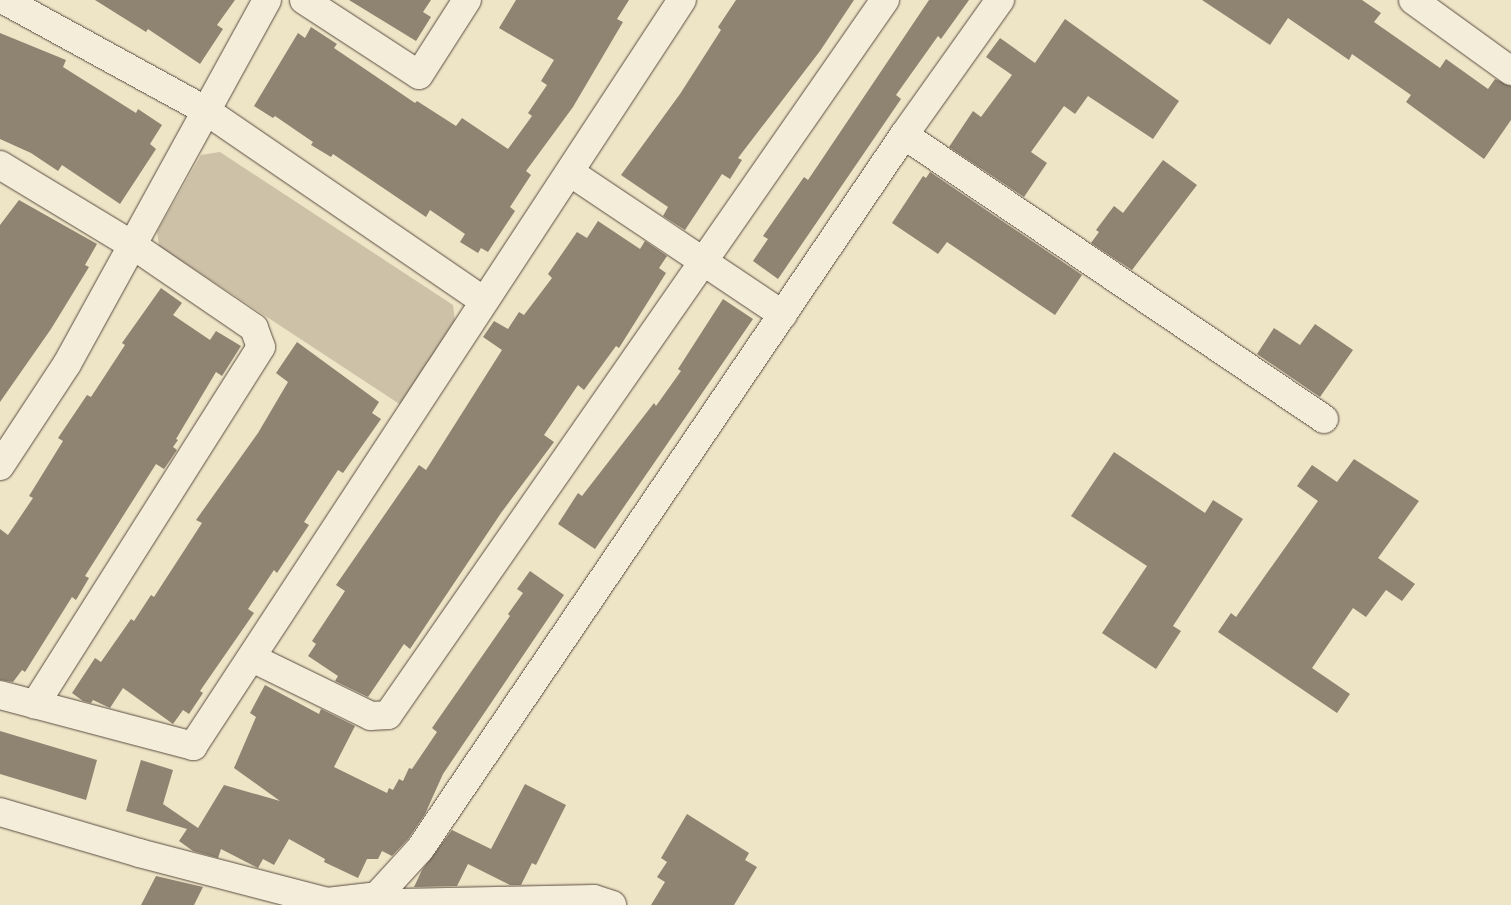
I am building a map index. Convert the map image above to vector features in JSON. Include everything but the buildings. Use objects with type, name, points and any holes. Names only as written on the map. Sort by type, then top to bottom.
[{"type":"street","points":[[4,0],[205,110],[484,301]]},
{"type":"street","points":[[0,466],[67,364],[134,246],[205,110],[267,0]]},
{"type":"street","points":[[304,0],[419,75],[467,0]]},
{"type":"street","points":[[0,695],[194,746],[484,301],[571,173],[682,0]]},
{"type":"street","points":[[252,658],[371,716],[388,714],[885,0]]},
{"type":"street","points":[[377,896],[420,849],[904,135],[1000,0]]},
{"type":"street","points":[[1413,0],[1511,71]]},
{"type":"street","points":[[904,135],[1324,419]]},
{"type":"street","points":[[0,165],[134,246],[254,328],[261,347],[35,704]]},
{"type":"street","points":[[571,173],[783,315]]},
{"type":"street","points":[[0,812],[140,853],[326,902],[377,896],[399,903],[594,899],[612,905]]},
{"type":"shaded area","points":[[220,152],[453,305],[455,321],[401,405],[159,246],[157,232],[201,155]]}]
